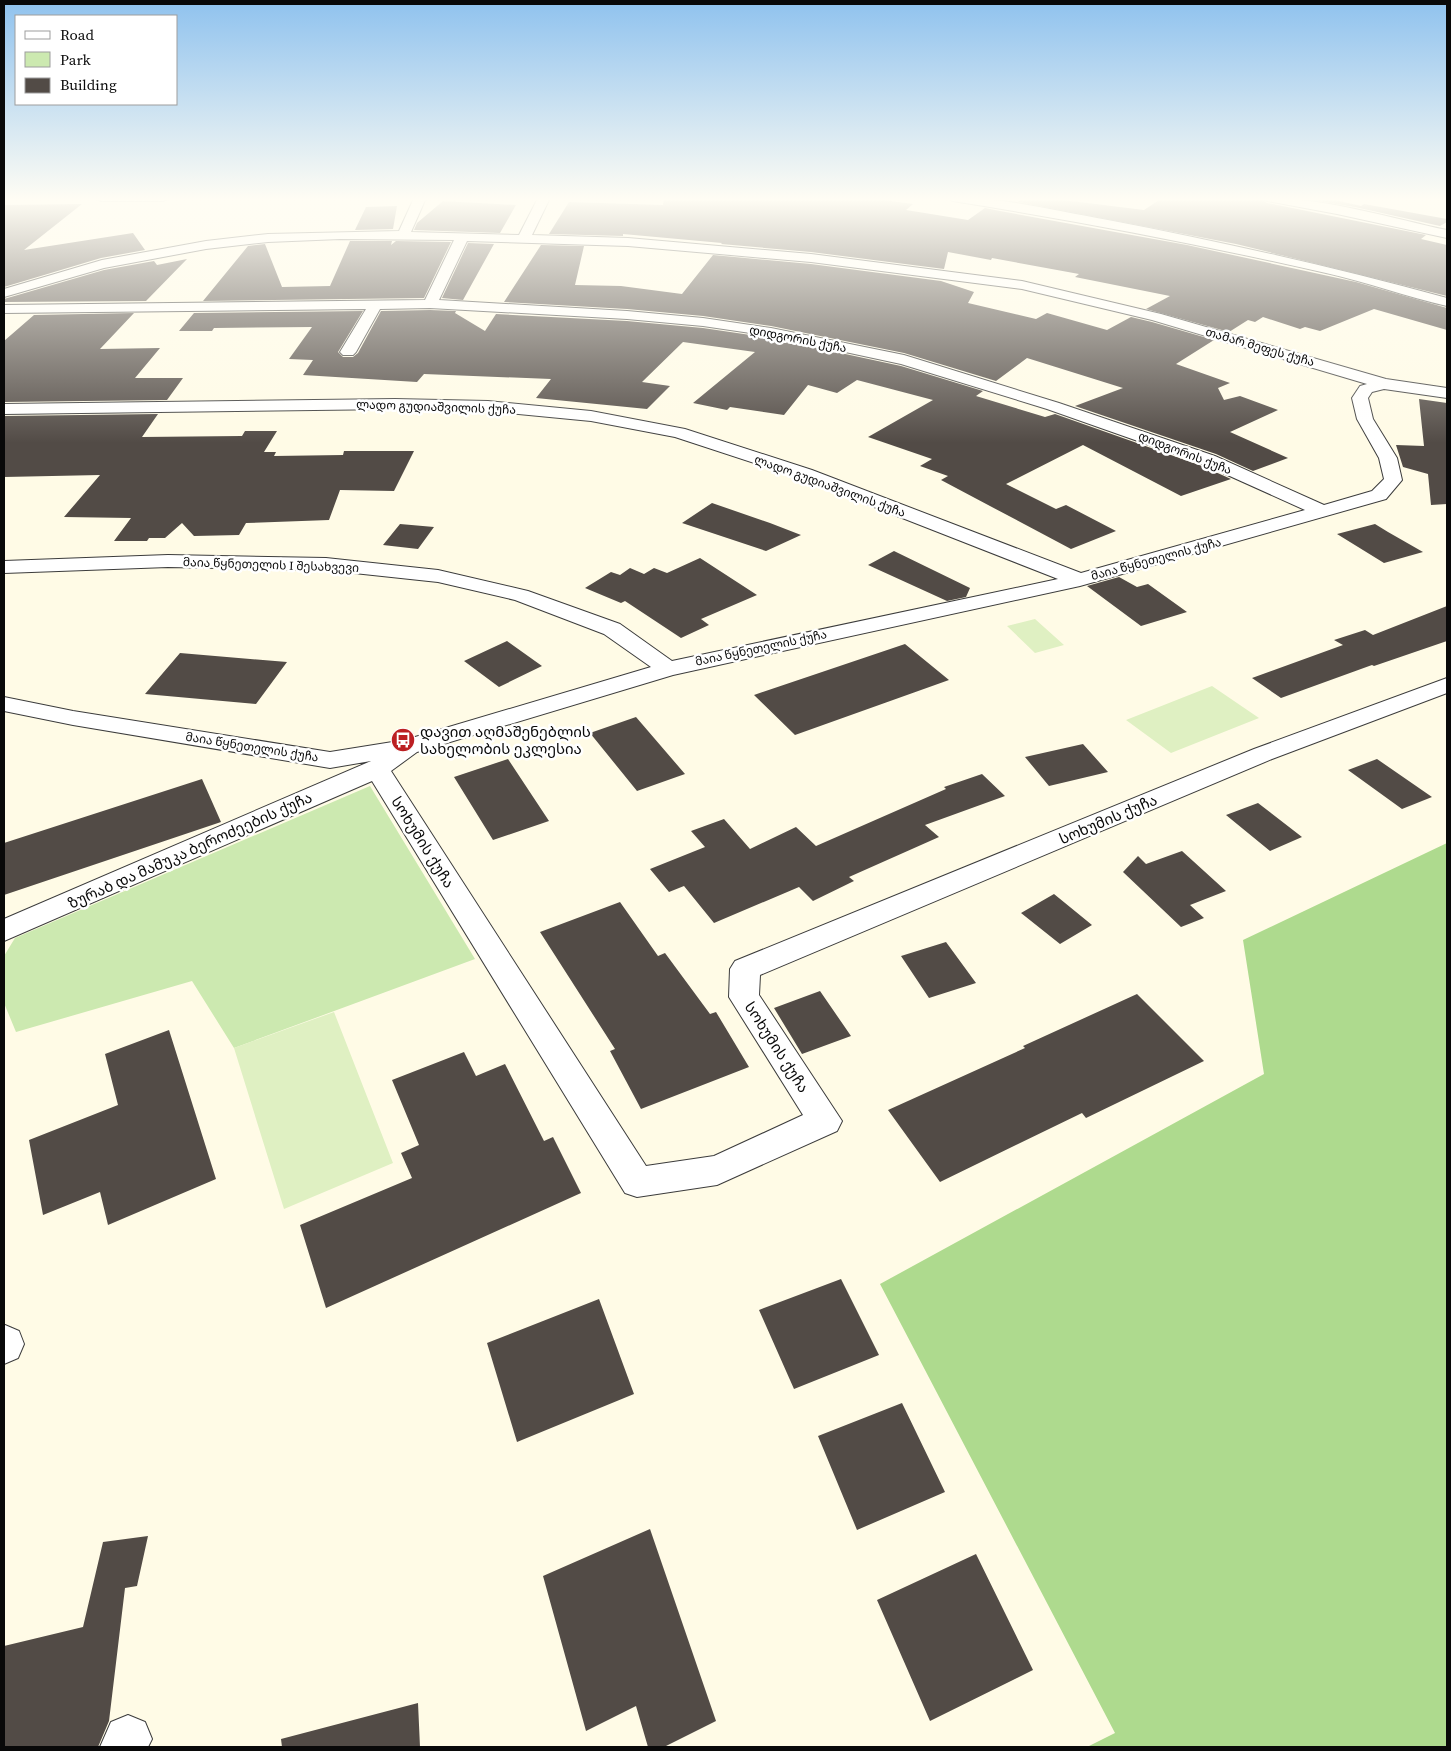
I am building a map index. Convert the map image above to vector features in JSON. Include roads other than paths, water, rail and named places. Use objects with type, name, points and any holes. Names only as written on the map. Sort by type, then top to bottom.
[{"type":"street","name":"თამარ მეფეს ქუჩა","points":[[4,293],[49,280]]},
{"type":"street","points":[[430,304],[441,280]]},
{"type":"street","name":"თამარ მეფეს ქუჩა","points":[[981,280],[1022,285],[1156,318],[1384,384],[1447,392]]},
{"type":"street","points":[[1367,280],[1447,302]]},
{"type":"street","points":[[348,352],[376,304]]},
{"type":"street","name":"დიდგორის ქუჩა","points":[[4,309],[430,304],[627,315],[703,322],[771,332],[904,360],[1053,406],[1209,460],[1324,512]]},
{"type":"street","name":"მაია წყნეთელის ქუჩა","points":[[4,704],[73,718],[330,760],[408,747],[668,668],[1080,580],[1379,495],[1393,480],[1388,458],[1365,420],[1360,398],[1366,389],[1384,384]]},
{"type":"street","name":"ლადო გუდიაშვილის ქუჩა","points":[[4,409],[35,415],[237,417],[441,411],[488,406],[592,416],[679,433],[806,474],[936,526],[1080,580]]},
{"type":"street","name":"ლადო გუდიაშვილის ქუჩა","points":[[441,411],[472,417],[604,431],[693,451],[838,504]]},
{"type":"street","name":"ლადო გუდიაშვილის ქუჩა","points":[[4,421],[35,415]]},
{"type":"street","points":[[856,512],[874,502]]},
{"type":"street","points":[[919,537],[936,526]]},
{"type":"street","name":"მაია წყნეთელის I შესახვევი","points":[[4,567],[168,561],[316,564],[438,576],[521,595],[612,629],[668,668]]},
{"type":"street","points":[[1015,575],[1046,588]]},
{"type":"street","name":"სოხუმის ქუჩა","points":[[377,769],[637,1182],[717,1170],[825,1121],[744,997],[745,969],[1263,754],[1447,685]]},
{"type":"street","points":[[377,769],[408,747]]},
{"type":"street","name":"ზურაბ და მამუკა ბეროძეების ქუჩა","points":[[4,931],[377,769]]},
{"type":"place","name":"დავით აღმაშენებლის სახელობის ეკლესია","points":[[403,740]]}]
